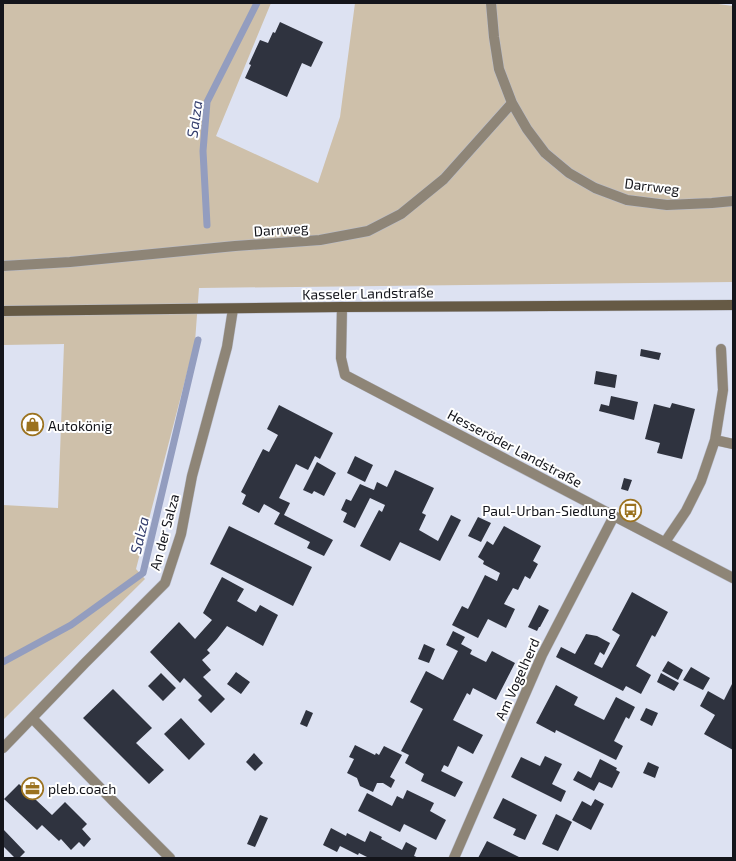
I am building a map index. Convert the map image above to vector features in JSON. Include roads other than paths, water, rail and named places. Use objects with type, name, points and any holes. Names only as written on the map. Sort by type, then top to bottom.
[{"type":"main road","name":"Kasseler Landstraße","points":[[3,311],[342,307],[733,305]]},
{"type":"street","name":"Darrweg","points":[[492,3],[494,37],[500,69],[512,103],[527,129],[545,153],[569,173],[595,188],[627,200],[667,205],[733,201]]},
{"type":"street","name":"Darrweg","points":[[3,266],[70,262],[235,246],[320,240],[368,231],[402,214],[444,179],[512,103]]},
{"type":"street","name":"Hesseröder Landstraße","points":[[342,307],[341,358],[345,375],[733,578]]},
{"type":"street","name":"An der Salza","points":[[3,748],[165,583],[181,534],[192,476],[227,348],[233,308]]},
{"type":"street","points":[[665,542],[686,511],[701,481],[715,440],[722,390],[721,349]]},
{"type":"street","points":[[715,440],[733,444]]},
{"type":"street","name":"Am Vogelherd","points":[[454,858],[542,655],[614,516]]},
{"type":"street","points":[[32,718],[170,858]]},
{"type":"waterway","name":"Salza","points":[[207,225],[203,151],[207,102],[257,3]]},
{"type":"waterway","name":"Salza","points":[[3,662],[71,625],[143,573],[198,340]]},
{"type":"place","name":"Autokönig","points":[[32,425]]},
{"type":"place","name":"Paul-Urban-Siedlung","points":[[631,510]]},
{"type":"place","name":"pleb.coach","points":[[33,788]]}]
